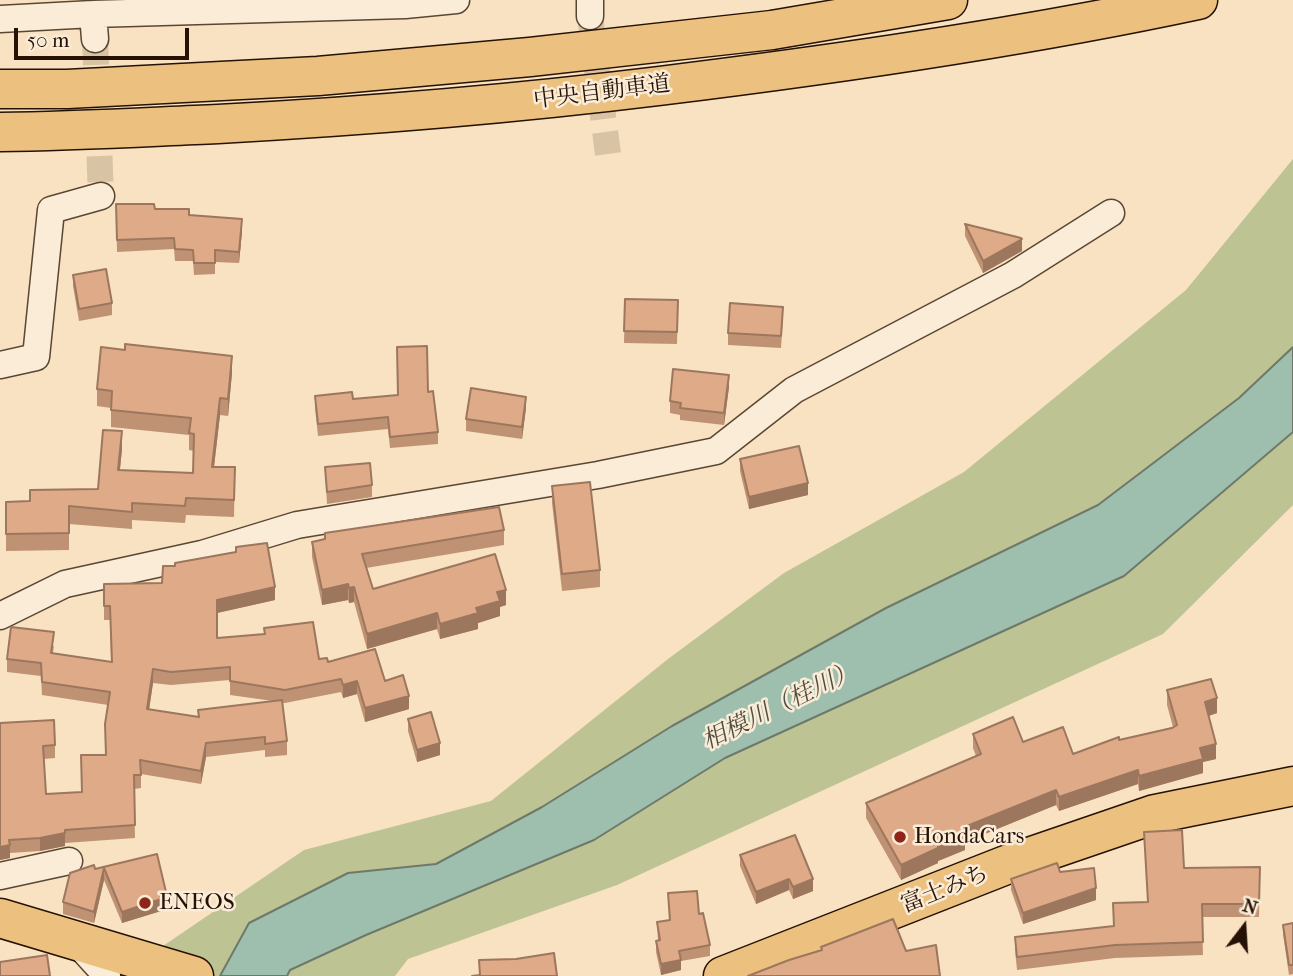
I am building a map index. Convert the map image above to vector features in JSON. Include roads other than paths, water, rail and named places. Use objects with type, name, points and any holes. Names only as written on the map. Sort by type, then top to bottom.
[{"type":"highway","name":"中央自動車道","points":[[0,89],[67,89],[318,76],[530,57],[772,30],[948,0]]},
{"type":"highway","name":"中央自動車道","points":[[0,132],[68,132],[321,118],[535,101],[784,71],[1041,30],[1198,0]]},
{"type":"highway","name":"富士みち","points":[[723,976],[1006,865],[1155,814],[1293,786]]},
{"type":"highway","points":[[0,918],[194,976]]},
{"type":"street","points":[[0,19],[94,26],[120,7],[405,5],[456,0]]},
{"type":"street","points":[[0,365],[36,357],[51,210],[102,196]]},
{"type":"street","points":[[0,617],[65,583],[202,554],[297,524],[598,475],[716,451],[794,390],[1013,275],[1111,214]]},
{"type":"street","points":[[0,876],[69,861]]},
{"type":"street","points":[[74,940],[107,976]]},
{"type":"water","name":"相模川（桂川）","points":[[1293,347],[1293,432],[1124,576],[725,758],[594,840],[366,935],[290,970],[287,976],[220,976],[249,923],[348,873],[436,864],[542,807],[672,726],[886,608],[1098,505],[1239,398]]},
{"type":"tunnel","points":[[590,16],[608,154]]},
{"type":"tunnel","points":[[95,39],[101,196]]},
{"type":"place","name":"HondaCars","points":[[900,837]]},
{"type":"place","name":"ENEOS","points":[[145,903]]}]
